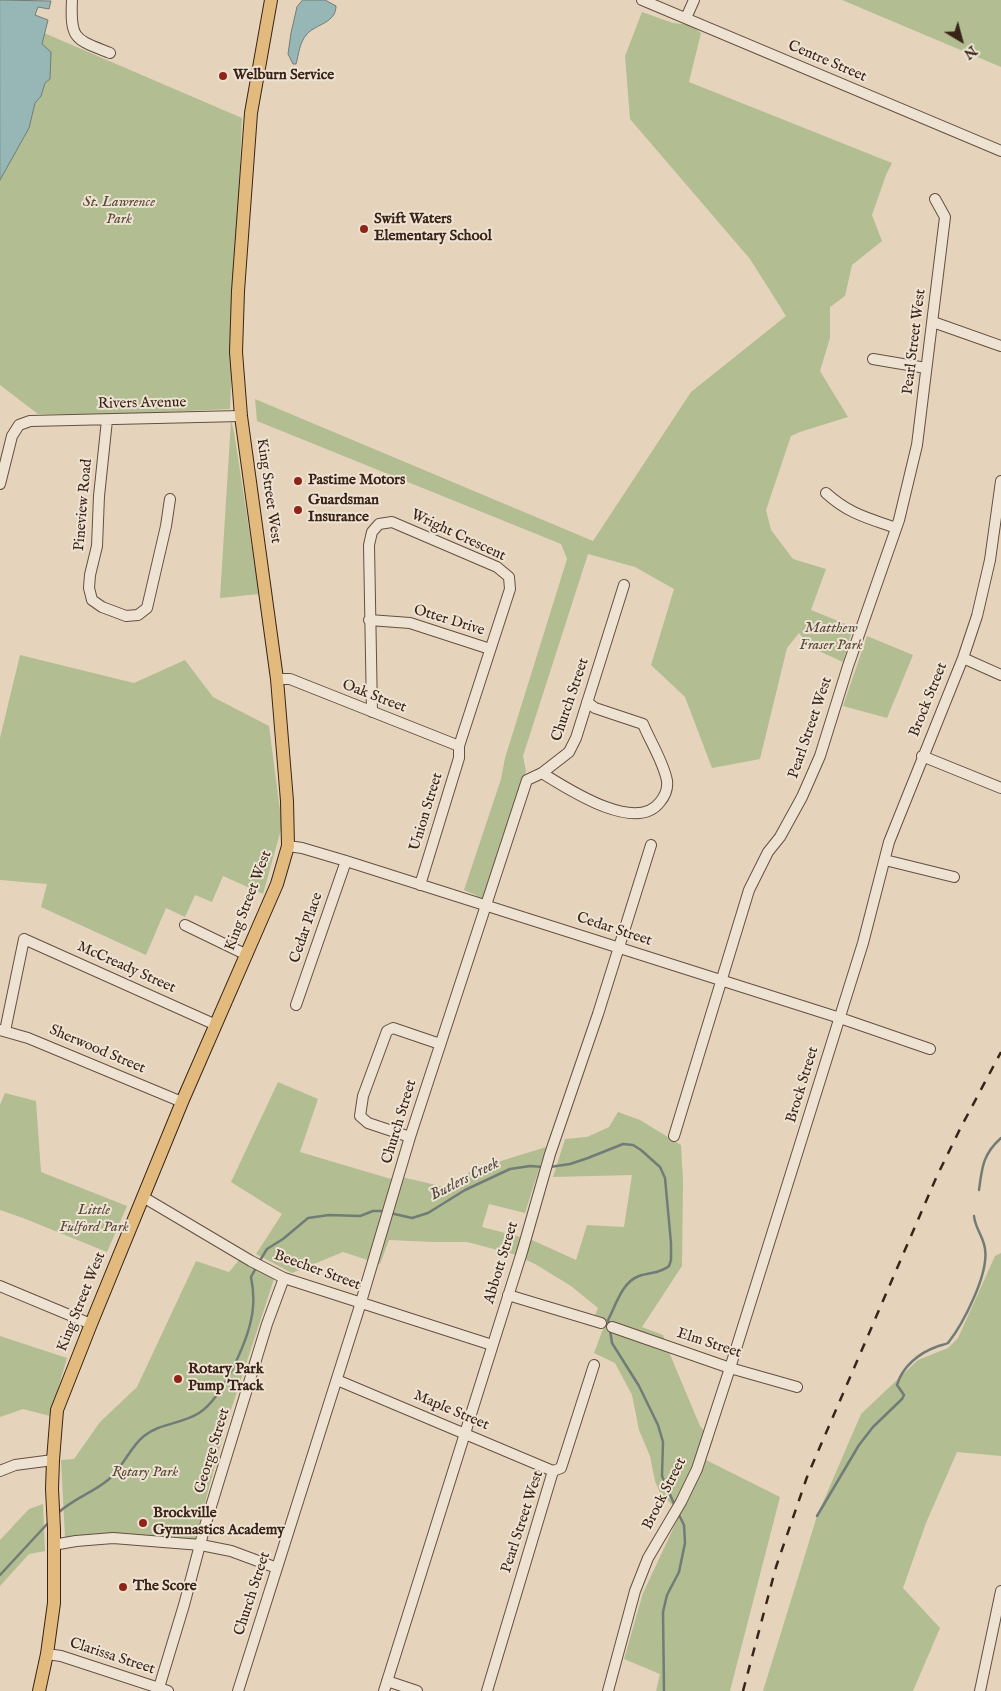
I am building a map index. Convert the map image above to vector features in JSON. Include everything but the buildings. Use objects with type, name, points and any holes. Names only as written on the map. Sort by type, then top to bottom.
[{"type":"main road","name":"King Street West","points":[[39,1691],[47,1654],[54,1603],[52,1489],[57,1410],[90,1324],[182,1102],[277,884],[288,846],[288,801],[277,679],[241,416],[236,352],[238,291],[251,113],[271,0]]},
{"type":"street","points":[[72,0],[71,22],[76,36],[84,43],[110,53]]},
{"type":"street","name":"Centre Street","points":[[642,0],[1001,151]]},
{"type":"street","points":[[686,18],[694,0]]},
{"type":"street","name":"Pearl Street West","points":[[674,1136],[749,890],[768,852],[780,837],[802,797],[820,756],[848,666],[896,528],[917,445],[933,322],[945,217],[935,199]]},
{"type":"street","points":[[933,322],[1001,346]]},
{"type":"street","points":[[873,359],[926,368]]},
{"type":"street","name":"Rivers Avenue","points":[[0,484],[12,436],[19,426],[30,421],[241,416]]},
{"type":"street","name":"Pineview Road","points":[[107,420],[99,496],[97,546],[89,588],[92,600],[102,607],[126,616],[138,615],[147,608],[166,526],[170,499]]},
{"type":"street","name":"Brock Street","points":[[608,1691],[634,1591],[648,1558],[681,1502],[697,1469],[863,943],[889,842],[963,658],[977,616],[988,569],[1001,481]]},
{"type":"street","points":[[826,493],[851,512],[896,528]]},
{"type":"street","name":"Wright Crescent","points":[[372,712],[369,545],[372,532],[380,524],[392,522],[497,567],[509,577],[510,589],[459,746]]},
{"type":"street","name":"Church Street","points":[[238,1691],[361,1303],[410,1137],[527,780],[542,773],[569,752],[576,738],[624,585]]},
{"type":"street","name":"Otter Drive","points":[[370,620],[410,623],[490,649]]},
{"type":"street","points":[[963,658],[1001,675]]},
{"type":"street","name":"Oak Street","points":[[277,679],[290,679],[459,746]]},
{"type":"street","points":[[542,773],[582,797],[624,813],[648,812],[665,795],[667,782],[643,724],[595,708],[587,702]]},
{"type":"street","name":"Union Street","points":[[420,885],[459,758],[459,746]]},
{"type":"street","points":[[922,756],[1001,788]]},
{"type":"street","name":"Abbott Street","points":[[386,1686],[550,1154],[598,1014],[651,845]]},
{"type":"street","name":"Cedar Street","points":[[288,846],[346,860],[930,1048]]},
{"type":"street","name":"Cedar Place","points":[[296,1005],[346,860]]},
{"type":"street","points":[[885,860],[954,877]]},
{"type":"street","points":[[184,925],[247,955]]},
{"type":"street","name":"McCready Street","points":[[2,1030],[24,939],[216,1025]]},
{"type":"street","points":[[410,1137],[368,1122],[360,1116],[363,1096],[387,1031],[393,1028],[440,1044]]},
{"type":"street","name":"Sherwood Street","points":[[2,1030],[37,1041],[182,1102]]},
{"type":"street","name":"Beecher Street","points":[[143,1197],[263,1268],[284,1278],[492,1345]]},
{"type":"street","name":"George Street","points":[[162,1690],[205,1526],[267,1324],[284,1278]]},
{"type":"street","points":[[0,1286],[90,1324]]},
{"type":"street","points":[[508,1295],[601,1323]]},
{"type":"street","name":"Elm Street","points":[[612,1327],[730,1368],[797,1387]]},
{"type":"street","name":"Pearl Street West","points":[[487,1691],[553,1471],[561,1468],[594,1365]]},
{"type":"street","name":"Maple Street","points":[[337,1380],[553,1471]]},
{"type":"street","points":[[0,1471],[15,1466],[53,1460]]},
{"type":"street","points":[[53,1545],[113,1538],[201,1545],[231,1551],[277,1568]]},
{"type":"street","points":[[980,1691],[997,1631],[1001,1591]]},
{"type":"street","name":"Clarissa Street","points":[[47,1654],[60,1656],[162,1690]]},
{"type":"street","points":[[386,1686],[417,1691]]},
{"type":"green space","points":[[842,0],[1001,0],[1001,67]]},
{"type":"green space","name":"Matthew Fraser Park","points":[[642,12],[673,23],[690,25],[701,33],[689,82],[892,163],[872,215],[882,241],[852,265],[845,296],[830,307],[830,338],[820,371],[848,417],[791,436],[766,510],[771,530],[793,559],[826,569],[811,610],[853,627],[843,662],[812,648],[799,633],[787,648],[760,759],[712,768],[685,697],[651,665],[674,589],[635,567],[588,554],[523,756],[526,771],[484,899],[464,890],[501,779],[505,758],[567,559],[561,544],[257,421],[255,399],[593,541],[691,392],[786,316],[750,259],[630,119],[625,56]]},
{"type":"green space","name":"St. Lawrence Park","points":[[44,33],[242,118],[230,409],[101,415],[38,414],[0,385],[0,180],[29,128],[35,103],[41,96],[45,82],[42,44]]},
{"type":"green space","points":[[231,420],[259,594],[220,598]]},
{"type":"green space","points":[[867,636],[913,655],[887,718],[843,706]]},
{"type":"green space","points":[[20,655],[134,683],[185,660],[213,697],[269,726],[282,826],[263,894],[223,876],[212,902],[195,895],[185,917],[166,908],[146,955],[41,907],[47,884],[0,880],[0,738]]},
{"type":"green space","points":[[278,1082],[318,1099],[300,1152],[391,1179],[393,1175],[449,1188],[472,1170],[546,1147],[525,1213],[489,1204],[482,1227],[532,1240],[576,1260],[587,1225],[624,1227],[632,1175],[553,1177],[565,1139],[587,1137],[609,1127],[618,1112],[640,1120],[681,1145],[683,1181],[682,1266],[642,1327],[663,1335],[700,1426],[713,1440],[706,1460],[780,1497],[730,1691],[656,1691],[660,1674],[624,1659],[643,1593],[681,1512],[661,1495],[655,1481],[650,1456],[639,1430],[632,1395],[615,1363],[594,1353],[603,1329],[602,1317],[595,1315],[598,1308],[571,1286],[535,1264],[513,1254],[467,1242],[389,1240],[380,1264],[343,1252],[292,1273],[256,1254],[282,1214],[231,1182]]},
{"type":"green space","name":"Little Fulford Park","points":[[5,1093],[36,1101],[41,1172],[127,1206],[107,1252],[0,1210],[0,1105]]},
{"type":"green space","points":[[1001,1253],[1001,1456],[957,1452],[926,1523],[903,1588],[940,1628],[913,1691],[763,1691],[817,1516],[861,1414],[918,1360],[948,1348],[958,1338],[995,1256]]},
{"type":"green space","name":"Rotary Park","points":[[239,1260],[274,1279],[225,1428],[195,1540],[65,1537],[61,1460],[74,1459],[100,1422],[137,1387],[196,1261],[229,1272]]},
{"type":"green space","points":[[0,1336],[67,1358],[50,1416],[23,1409],[0,1417]]},
{"type":"green space","points":[[43,1504],[45,1551],[29,1554],[0,1586],[0,1540],[29,1509]]},
{"type":"water","points":[[0,0],[51,1],[49,9],[38,7],[35,15],[48,20],[42,44],[51,52],[50,79],[45,83],[41,96],[35,103],[29,128],[0,180]]},
{"type":"water","points":[[303,0],[325,0],[336,6],[333,16],[329,20],[304,37],[296,64],[293,64],[288,54],[291,33],[297,7]]},
{"type":"waterway","points":[[979,1190],[984,1161],[990,1150],[1001,1138]]},
{"type":"waterway","name":"Butlers Creek","points":[[550,1167],[570,1164],[623,1144],[633,1145],[641,1150],[660,1167],[665,1178],[671,1243],[669,1266],[658,1272],[639,1276],[628,1283],[608,1320],[609,1324]]},
{"type":"waterway","name":"Butlers Creek","points":[[390,1213],[412,1218],[428,1213],[465,1190],[510,1169],[530,1166],[544,1167]]},
{"type":"waterway","name":"Butlers Creek","points":[[259,1262],[267,1249],[283,1239],[308,1218],[329,1215],[360,1216],[373,1211],[385,1211]]},
{"type":"waterway","points":[[817,1516],[859,1445],[873,1427],[902,1399],[904,1395],[897,1385],[903,1372],[923,1353],[948,1343],[961,1324],[979,1285],[985,1259],[984,1245],[974,1216]]},
{"type":"waterway","name":"Butlers Creek","points":[[58,1513],[108,1480],[144,1436],[157,1428],[192,1417],[199,1413],[218,1394],[235,1364],[247,1333],[253,1303],[251,1277],[257,1266]]},
{"type":"waterway","name":"Butlers Creek","points":[[610,1330],[612,1343],[639,1386],[658,1425],[663,1442],[662,1476],[675,1506]]},
{"type":"waterway","name":"Butlers Creek","points":[[664,1691],[663,1612],[667,1595],[679,1572],[685,1543],[684,1525],[678,1513]]},
{"type":"waterway","name":"Butlers Creek","points":[[0,1575],[49,1522]]},
{"type":"railway","points":[[743,1691],[776,1567],[807,1477],[936,1178],[1001,1052]]},
{"type":"place","name":"Welburn Service","points":[[223,76]]},
{"type":"place","name":"Swift Waters Elementary School","points":[[364,229]]},
{"type":"place","name":"Pastime Motors","points":[[298,481]]},
{"type":"place","name":"Guardsman Insurance","points":[[298,510]]},
{"type":"place","name":"Rotary Park Pump Track","points":[[178,1379]]},
{"type":"place","name":"Brockville Gymnastics Academy","points":[[143,1523]]},
{"type":"place","name":"The Score","points":[[123,1587]]}]
